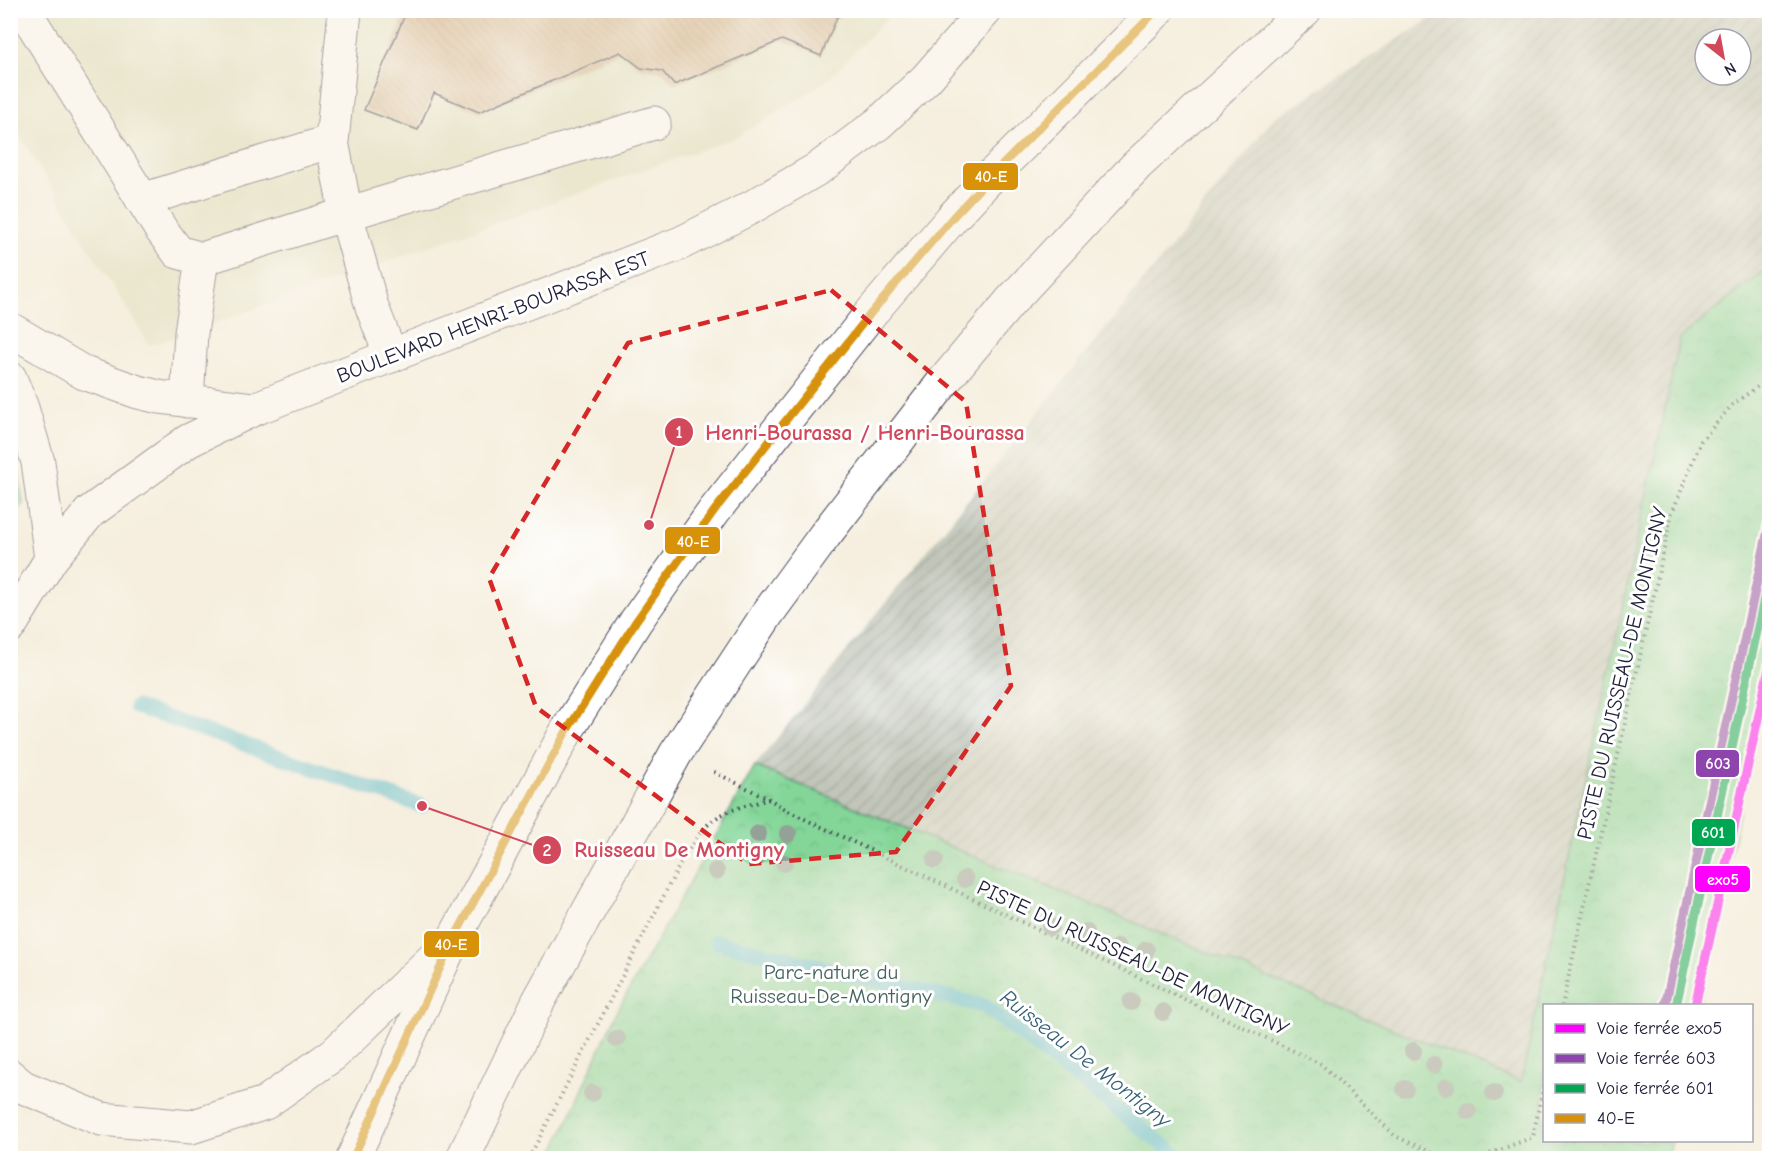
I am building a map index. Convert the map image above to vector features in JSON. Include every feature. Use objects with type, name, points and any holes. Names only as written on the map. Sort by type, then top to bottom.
[{"type":"main road","points":[[24,10],[142,200],[178,252],[202,259],[654,123]]},
{"type":"main road","name":"BOULEVARD HENRI-BOURASSA EST","points":[[10,627],[51,559],[90,512],[188,441],[254,409],[681,243],[752,207],[819,168],[879,123],[926,79],[986,10]]},
{"type":"main road","points":[[353,1158],[452,942],[566,732],[636,621],[714,511],[871,313],[953,217],[1040,126],[1158,10]]},
{"type":"main road","points":[[463,1158],[538,1002],[676,753],[768,613],[825,535],[937,390],[1010,302],[1136,166],[1305,10]]},
{"type":"main road","points":[[344,11],[332,141],[346,214],[372,306],[391,356]]},
{"type":"main road","points":[[142,200],[332,141]]},
{"type":"main road","points":[[187,400],[191,333],[202,259]]},
{"type":"main road","points":[[10,328],[84,373],[138,392],[254,409]]},
{"type":"main road","points":[[10,378],[22,408],[38,462],[51,559]]},
{"type":"main road","points":[[10,1076],[23,1087],[101,1119],[191,1127],[265,1103],[334,1054],[452,942]]},
{"type":"path","name":"PISTE DU RUISSEAU-DE MONTIGNY","points":[[1562,1004],[1672,513],[1701,441],[1733,404],[1770,378]]},
{"type":"path","name":"PISTE DU RUISSEAU-DE MONTIGNY","points":[[676,753],[769,799],[790,812],[1321,1064],[1395,1136],[1444,1158]]},
{"type":"path","points":[[529,1158],[677,870],[701,832],[711,821],[730,811],[769,799]]},
{"type":"path","points":[[1479,1158],[1533,1137],[1543,1092]]},
{"type":"highlighted area","points":[[831,290],[966,402],[1011,686],[896,852],[748,864],[536,707],[489,578],[628,343]]},
{"type":"shaded area","points":[[11,11],[893,11],[826,82],[737,137],[150,346],[11,122]]},
{"type":"shaded area","points":[[1442,11],[1769,11],[1769,267],[1680,338],[1521,1082],[755,766],[1273,119]]},
{"type":"green space","name":"Parc-nature du Ruisseau-De-Montigny","points":[[1769,267],[1769,666],[1700,1004],[1543,1004],[1543,1142],[1672,1142],[1668,1158],[551,1158],[615,1015],[755,766],[1521,1082],[1680,338]]},
{"type":"green space","points":[[10,417],[13,422],[23,504],[11,525]]},
{"type":"building","points":[[407,10],[851,11],[837,17],[821,56],[782,40],[674,85],[662,71],[641,68],[620,52],[479,112],[434,93],[418,130],[364,110]]},
{"type":"waterway","name":"Ruisseau De Montigny","points":[[136,707],[422,806]]},
{"type":"waterway","name":"Ruisseau De Montigny","points":[[717,942],[984,1006],[1180,1158]]},
{"type":"rail line","name":"603","points":[[1665,1004],[1770,521]]},
{"type":"rail line","name":"601","points":[[1676,1004],[1770,571]]},
{"type":"rail line","name":"exo5","points":[[1695,1004],[1770,664]]},
{"type":"transit line","name":"40-E","points":[[353,1158],[452,942],[566,732],[636,621],[714,511],[871,313],[994,173],[1157,10]]},
{"type":"place","name":"Henri-Bourassa / Henri-Bourassa","points":[[649,525]]},
{"type":"place","name":"Ruisseau De Montigny","points":[[422,806]]}]
